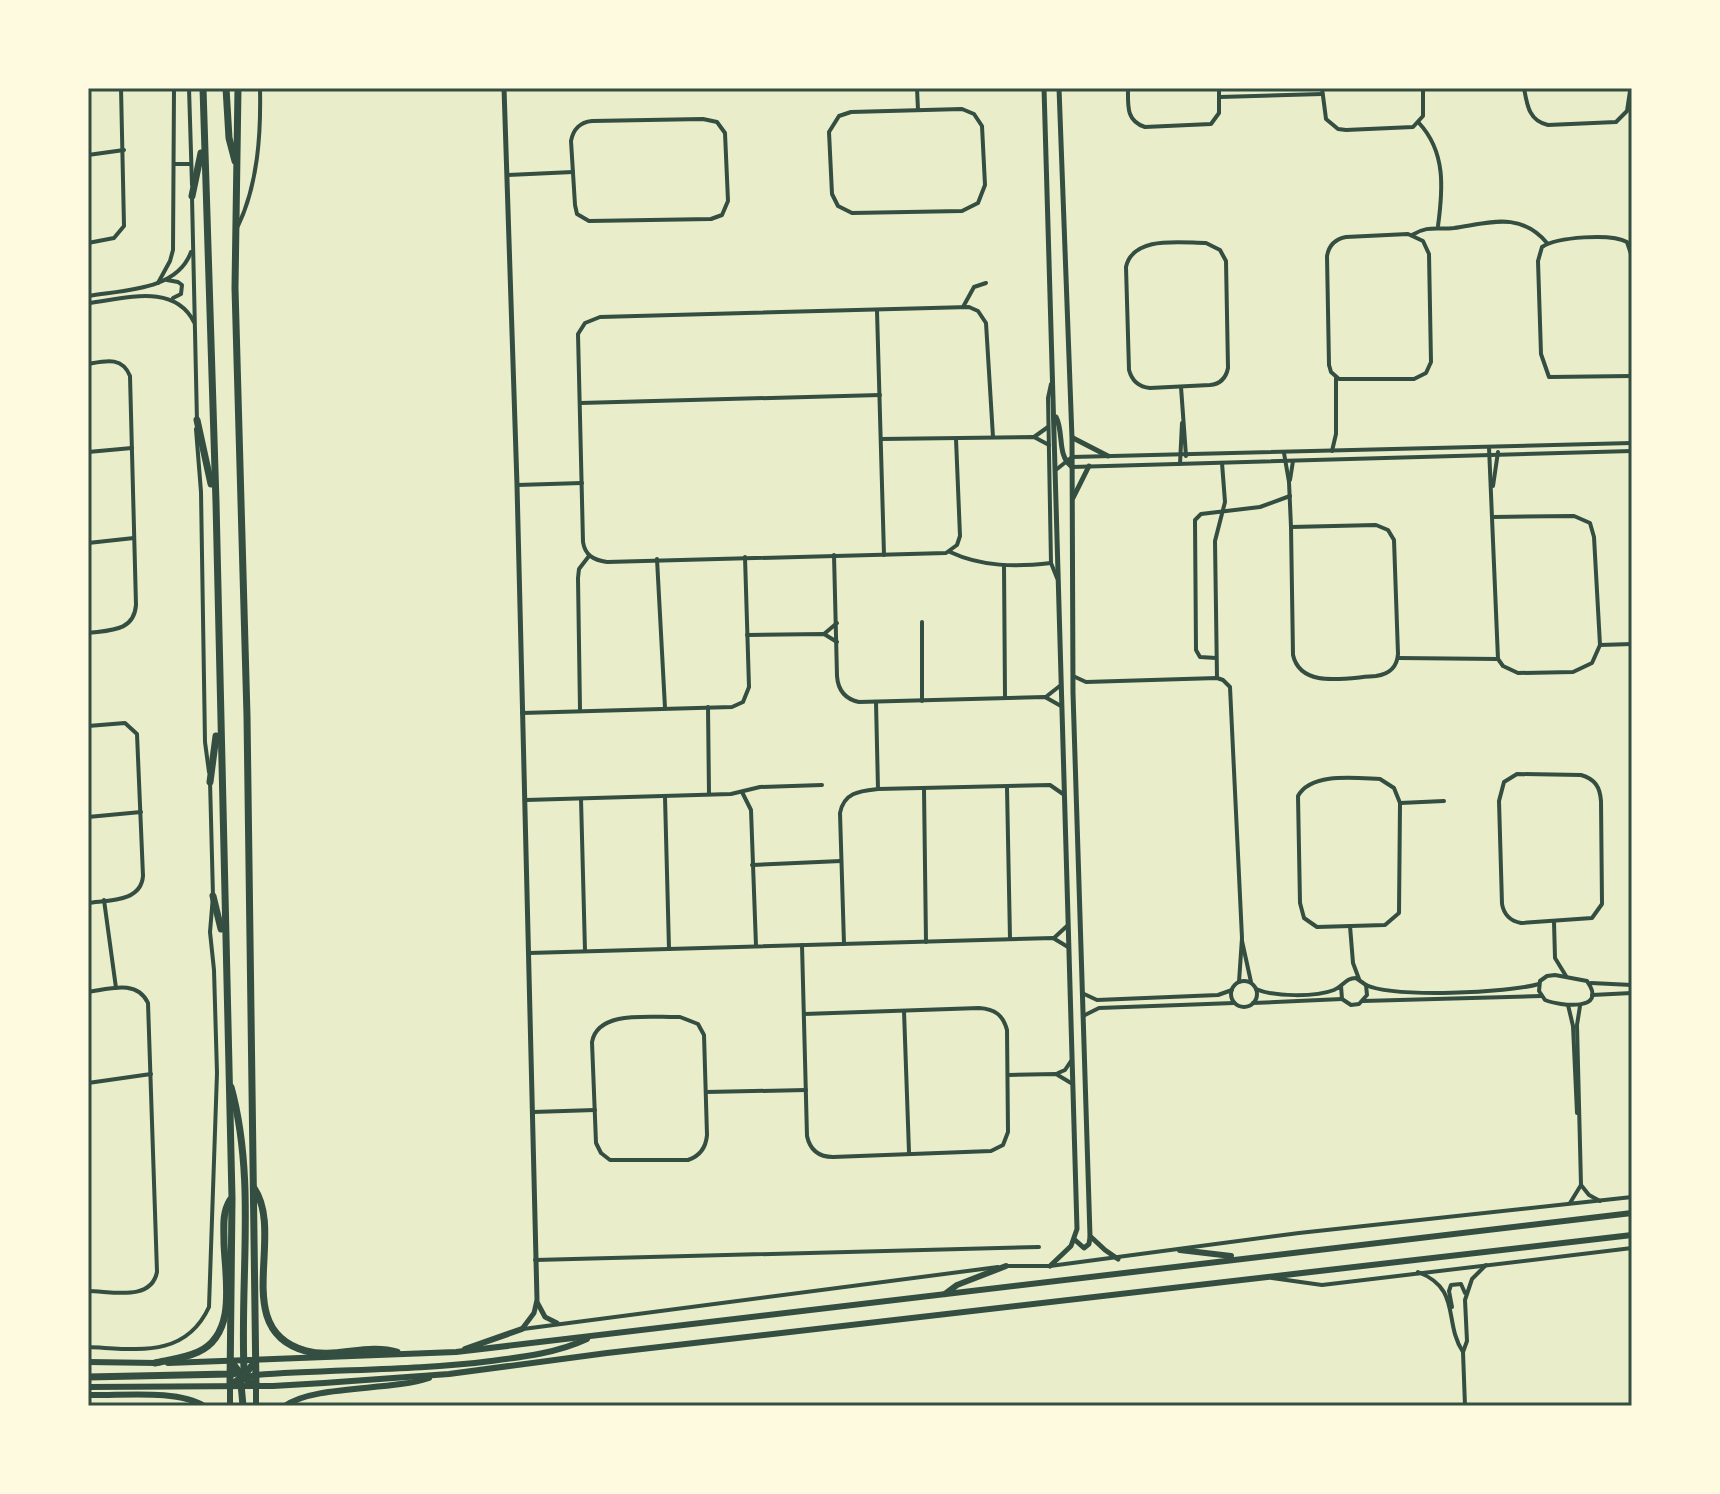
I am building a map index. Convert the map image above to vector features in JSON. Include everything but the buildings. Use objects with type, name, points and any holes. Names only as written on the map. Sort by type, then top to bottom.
[{"type":"main road","points":[[203,88],[232,1198],[230,1406]]},
{"type":"main road","points":[[226,88],[229,138],[237,167]]},
{"type":"main road","points":[[238,88],[236,302],[247,716],[256,1406]]},
{"type":"main road","points":[[192,196],[203,140]]},
{"type":"main road","points":[[197,420],[216,502]]},
{"type":"main road","points":[[210,782],[220,710]]},
{"type":"main road","points":[[213,896],[224,944]]},
{"type":"main road","points":[[227,1074],[241,1135],[244,1190],[243,1406]]},
{"type":"main road","points":[[254,1187],[264,1213],[263,1296],[266,1315],[276,1333],[288,1344],[308,1352],[382,1348],[397,1352]]},
{"type":"main road","points":[[155,1363],[195,1354],[212,1343],[222,1327],[226,1299],[224,1217],[232,1198]]},
{"type":"main road","points":[[88,1362],[231,1361],[456,1352],[1632,1213]]},
{"type":"main road","points":[[88,1377],[230,1374],[256,1386],[442,1374],[1632,1235]]},
{"type":"main road","points":[[1180,1250],[1242,1257]]},
{"type":"main road","points":[[944,1294],[957,1285],[1006,1266]]},
{"type":"main road","points":[[456,1352],[522,1329]]},
{"type":"main road","points":[[88,1387],[230,1386],[256,1375],[472,1363],[570,1347],[594,1336]]},
{"type":"main road","points":[[243,1378],[256,1360]]},
{"type":"main road","points":[[231,1361],[243,1378]]},
{"type":"main road","points":[[285,1406],[310,1395],[408,1385],[442,1374]]},
{"type":"main road","points":[[88,1395],[175,1397],[190,1399],[204,1406]]},
{"type":"street","points":[[88,243],[114,238],[124,226],[121,88]]},
{"type":"street","points":[[158,283],[173,250],[174,88]]},
{"type":"street","points":[[88,1347],[136,1349],[167,1346],[187,1337],[209,1307],[217,1073],[210,932],[213,896],[210,782],[205,742],[189,88]]},
{"type":"street","points":[[237,228],[244,214],[257,157],[260,88]]},
{"type":"street","points":[[504,88],[526,800],[535,1260],[537,1300],[541,1312],[557,1323]]},
{"type":"street","points":[[917,88],[918,111]]},
{"type":"street","points":[[1044,88],[1077,1229],[1075,1239],[1050,1266]]},
{"type":"street","points":[[1059,88],[1072,438],[1072,675],[1090,1236],[1089,1244],[1084,1248],[1075,1239]]},
{"type":"street","points":[[1128,88],[1130,117],[1136,124],[1145,127],[1207,126],[1218,117],[1219,88]]},
{"type":"street","points":[[1219,97],[1322,91],[1326,119],[1338,129],[1406,128],[1419,123],[1423,116],[1423,88]]},
{"type":"street","points":[[1524,89],[1531,116],[1538,123],[1548,125],[1616,122],[1627,111],[1631,91],[1624,88]]},
{"type":"street","points":[[962,109],[978,118],[982,131],[985,185],[978,203],[962,211],[852,213],[841,209],[832,194],[829,132],[836,119],[851,112],[918,111],[962,109]]},
{"type":"street","points":[[708,119],[717,122],[725,133],[728,205],[722,215],[711,219],[589,221],[575,210],[573,172],[572,136],[577,127],[586,122],[708,119]]},
{"type":"street","points":[[1419,123],[1435,142],[1438,154],[1442,190],[1438,226]]},
{"type":"street","points":[[88,155],[124,150]]},
{"type":"street","points":[[174,164],[191,164]]},
{"type":"street","points":[[507,175],[573,172]]},
{"type":"street","points":[[1332,451],[1336,434],[1336,377],[1329,365],[1329,248],[1342,237],[1412,235],[1438,226],[1453,228],[1491,221],[1518,224],[1533,230],[1547,243]]},
{"type":"street","points":[[1336,377],[1346,381],[1414,379],[1428,370],[1431,362],[1429,254],[1423,241],[1412,235]]},
{"type":"street","points":[[1632,254],[1627,242],[1615,237],[1547,243],[1540,251],[1538,261],[1541,354],[1549,377],[1632,376]]},
{"type":"street","points":[[1206,243],[1216,246],[1226,261],[1227,372],[1223,380],[1215,385],[1181,387],[1145,387],[1136,383],[1130,375],[1126,267],[1132,252],[1142,246],[1206,243]]},
{"type":"street","points":[[88,296],[166,280],[187,263],[193,246]]},
{"type":"street","points":[[88,303],[152,296],[171,298],[181,294],[182,285],[166,280]]},
{"type":"street","points":[[963,307],[974,287],[986,283]]},
{"type":"street","points":[[171,298],[188,311],[195,323]]},
{"type":"street","points":[[993,437],[986,323],[978,311],[963,307],[592,319],[582,327],[577,338],[583,542],[589,556],[607,562],[950,552],[974,562],[1004,565],[1051,563]]},
{"type":"street","points":[[877,311],[884,555]]},
{"type":"street","points":[[88,364],[112,361],[128,371],[134,538],[134,616],[123,628],[88,633]]},
{"type":"street","points":[[1054,378],[1048,398],[1048,426],[1051,563],[1057,578]]},
{"type":"street","points":[[1181,387],[1183,464]]},
{"type":"street","points":[[580,403],[880,395]]},
{"type":"street","points":[[1055,416],[1065,460],[1072,467],[1632,451]]},
{"type":"street","points":[[1034,437],[1048,426]]},
{"type":"street","points":[[1336,434],[1341,450]]},
{"type":"street","points":[[881,439],[1034,437],[1049,445]]},
{"type":"street","points":[[1072,438],[1108,456]]},
{"type":"street","points":[[950,552],[960,536],[956,439]]},
{"type":"street","points":[[1057,469],[1072,457],[1632,443]]},
{"type":"street","points":[[1489,447],[1498,659],[1509,670],[1518,673],[1573,672],[1592,663],[1600,645],[1594,537],[1590,523],[1574,516],[1493,517]]},
{"type":"street","points":[[1492,488],[1498,447]]},
{"type":"street","points":[[88,452],[132,448]]},
{"type":"street","points":[[1284,453],[1290,496],[1293,655],[1300,671],[1305,676],[1317,678],[1376,676],[1392,669],[1398,658],[1394,540],[1390,532],[1376,525],[1291,527]]},
{"type":"street","points":[[1289,482],[1293,453]]},
{"type":"street","points":[[1217,678],[1215,541],[1225,494],[1222,463]]},
{"type":"street","points":[[1070,502],[1089,466]]},
{"type":"street","points":[[517,485],[582,483]]},
{"type":"street","points":[[1216,658],[1200,657],[1196,650],[1194,523],[1201,514],[1223,514],[1260,507],[1290,496]]},
{"type":"street","points":[[88,543],[134,538]]},
{"type":"street","points":[[834,555],[837,676],[842,693],[851,700],[1045,697],[1061,706]]},
{"type":"street","points":[[580,710],[578,573],[589,556]]},
{"type":"street","points":[[522,713],[732,707],[746,699],[749,691],[745,557]]},
{"type":"street","points":[[657,559],[665,708]]},
{"type":"street","points":[[1004,565],[1005,697]]},
{"type":"street","points":[[922,622],[922,701]]},
{"type":"street","points":[[824,634],[837,623]]},
{"type":"street","points":[[747,635],[824,634],[837,642]]},
{"type":"street","points":[[1600,645],[1632,644]]},
{"type":"street","points":[[1398,658],[1498,659]]},
{"type":"street","points":[[1072,675],[1086,682],[1217,678],[1227,683],[1231,693],[1242,938],[1248,976],[1256,996],[1253,1003]]},
{"type":"street","points":[[1073,693],[1086,682]]},
{"type":"street","points":[[1045,697],[1061,685]]},
{"type":"street","points":[[876,702],[878,789]]},
{"type":"street","points":[[708,707],[709,794]]},
{"type":"street","points":[[88,726],[125,723],[137,734],[143,884],[133,896],[88,903]]},
{"type":"street","points":[[844,944],[841,807],[853,793],[878,789],[1050,785],[1059,780],[1063,773]]},
{"type":"street","points":[[1517,774],[1581,775],[1594,781],[1601,794],[1600,910],[1587,920],[1554,922],[1516,922],[1503,909],[1500,793],[1504,782],[1517,774]]},
{"type":"street","points":[[1372,779],[1387,782],[1394,788],[1400,803],[1399,913],[1385,925],[1317,927],[1304,918],[1300,911],[1298,796],[1305,786],[1316,781],[1372,779]]},
{"type":"street","points":[[526,800],[665,797],[742,792],[760,787],[822,785]]},
{"type":"street","points":[[1050,785],[1064,794]]},
{"type":"street","points":[[1007,788],[1010,939]]},
{"type":"street","points":[[924,789],[926,942]]},
{"type":"street","points":[[742,792],[751,810],[756,946]]},
{"type":"street","points":[[665,797],[669,949]]},
{"type":"street","points":[[581,799],[585,951]]},
{"type":"street","points":[[1400,803],[1444,801]]},
{"type":"street","points":[[88,817],[141,812]]},
{"type":"street","points":[[752,865],[841,861]]},
{"type":"street","points":[[104,900],[116,988]]},
{"type":"street","points":[[1350,926],[1353,963],[1359,979],[1366,985],[1386,991],[1441,992],[1525,988],[1539,984],[1547,976],[1555,958],[1554,922]]},
{"type":"street","points":[[1053,938],[1067,926]]},
{"type":"street","points":[[527,953],[1053,938],[1068,947]]},
{"type":"street","points":[[1082,993],[1097,1000],[1218,995],[1232,990],[1239,982],[1242,938]]},
{"type":"street","points":[[802,945],[807,1136],[813,1149],[820,1155],[833,1157],[991,1151],[1003,1145],[1008,1132],[1007,1030],[1005,1021],[995,1011],[979,1008],[804,1014]]},
{"type":"street","points":[[1555,958],[1566,976]]},
{"type":"street","points":[[1239,982],[1273,994],[1319,993],[1341,986],[1353,963]]},
{"type":"street","points":[[1547,976],[1566,976],[1590,983],[1632,985]]},
{"type":"street","points":[[1346,980],[1359,979]]},
{"type":"street","points":[[1539,984],[1541,996],[1547,1001],[1580,1006],[1592,995],[1590,983]]},
{"type":"street","points":[[1363,1001],[1368,992],[1366,985]]},
{"type":"street","points":[[1341,986],[1342,999]]},
{"type":"street","points":[[88,992],[136,989],[148,1003],[156,1277],[150,1287],[140,1292],[88,1291]]},
{"type":"street","points":[[1232,990],[1234,1003]]},
{"type":"street","points":[[1592,995],[1632,993]]},
{"type":"street","points":[[1083,1016],[1099,1008],[1234,1003],[1246,1007],[1253,1003],[1342,999],[1354,1006],[1363,1001],[1541,996]]},
{"type":"street","points":[[1568,1005],[1576,1036]]},
{"type":"street","points":[[1568,1204],[1581,1185],[1578,1115],[1575,1108],[1576,1036],[1580,1006]]},
{"type":"street","points":[[904,1011],[909,1152]]},
{"type":"street","points":[[680,1017],[698,1024],[705,1042],[707,1140],[698,1155],[688,1160],[615,1161],[605,1157],[596,1143],[595,1110],[593,1037],[603,1022],[680,1017]]},
{"type":"street","points":[[1008,1075],[1056,1074],[1065,1070],[1071,1061]]},
{"type":"street","points":[[88,1083],[151,1074]]},
{"type":"street","points":[[1056,1074],[1071,1083]]},
{"type":"street","points":[[706,1092],[806,1090]]},
{"type":"street","points":[[531,1112],[595,1110]]},
{"type":"street","points":[[1581,1185],[1589,1195],[1602,1202]]},
{"type":"street","points":[[522,1329],[1006,1266],[1050,1266],[1118,1259],[1299,1233],[1632,1197]]},
{"type":"street","points":[[1090,1236],[1118,1259]]},
{"type":"street","points":[[535,1260],[1039,1247]]},
{"type":"street","points":[[1270,1278],[1322,1285],[1632,1248]]},
{"type":"street","points":[[1465,1406],[1463,1352],[1467,1341],[1466,1295],[1472,1279],[1488,1264]]},
{"type":"street","points":[[1417,1272],[1440,1286],[1451,1309]]},
{"type":"street","points":[[1463,1352],[1457,1342],[1451,1309],[1451,1285],[1461,1284],[1466,1295]]},
{"type":"street","points":[[522,1329],[531,1319],[537,1300]]}]
